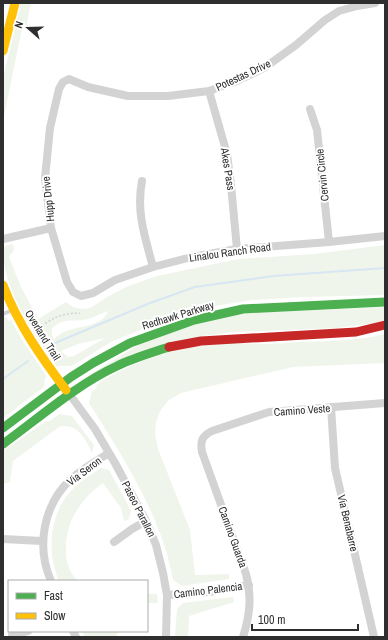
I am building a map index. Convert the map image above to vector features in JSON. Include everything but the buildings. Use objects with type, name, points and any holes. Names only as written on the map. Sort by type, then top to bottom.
[{"type":"main road","points":[[3,51],[14,3]]},
{"type":"main road","name":"Overland Trail","points":[[3,285],[13,310],[29,338],[70,395]]},
{"type":"main road","name":"Redhawk Parkway","points":[[3,428],[61,384],[93,363],[130,343],[194,320],[243,309],[385,302]]},
{"type":"main road","points":[[3,444],[70,395],[116,366],[170,347],[201,341],[356,332],[385,325]]},
{"type":"street","name":"Potestas Drive","points":[[57,94],[63,82],[69,79],[88,87],[128,96],[168,96],[209,91],[239,80],[264,68],[296,45],[325,20],[339,11],[375,3]]},
{"type":"street","name":"Akes Pass","points":[[209,91],[227,154],[237,249]]},
{"type":"street","name":"Hupp Drive","points":[[57,94],[47,145],[44,178],[51,228],[67,282],[73,292],[81,296]]},
{"type":"street","name":"Cervin Circle","points":[[310,109],[317,130],[330,242]]},
{"type":"street","points":[[142,181],[139,192],[141,224],[153,266]]},
{"type":"street","points":[[3,239],[51,228]]},
{"type":"street","name":"Linalou Ranch Road","points":[[81,296],[93,293],[115,280],[153,266],[192,256],[237,249],[385,236]]},
{"type":"street","name":"Paseo Parallon","points":[[70,395],[95,429],[109,453],[146,521],[156,545],[167,595],[166,637]]},
{"type":"street","name":"Camino Veste","points":[[202,439],[206,434],[212,431],[269,412],[385,403]]},
{"type":"street","name":"Via Benabarre","points":[[331,407],[335,468],[374,637]]},
{"type":"street","name":"Camino Guarda","points":[[202,439],[200,445],[202,452],[249,585],[250,609],[243,637]]},
{"type":"street","name":"Via Seron","points":[[51,580],[43,557],[42,541],[45,523],[51,508],[60,491],[70,479],[109,453]]},
{"type":"street","points":[[114,542],[146,521]]},
{"type":"street","points":[[3,539],[42,541]]},
{"type":"street","name":"Camino Palencia","points":[[167,595],[209,592],[249,585]]},
{"type":"street","points":[[12,634],[23,632]]},
{"type":"lane","points":[[3,314],[13,310]]},
{"type":"path","points":[[34,331],[52,319],[63,314],[80,313]]},
{"type":"shaded area","points":[[21,3],[32,3],[30,6],[27,25],[23,24],[3,121],[3,78]]},
{"type":"shaded area","points":[[13,244],[14,250],[9,257],[21,287],[38,319],[66,302],[73,307],[82,309],[92,307],[126,287],[157,276],[238,259],[314,254],[385,245],[385,295],[252,300],[215,306],[145,328],[111,342],[72,366],[57,367],[30,326],[14,296],[4,264],[3,249],[5,246]],"holes":[[[108,311],[99,322],[66,331],[54,340],[52,328],[57,324],[66,321],[88,319]],[[105,338],[74,356],[68,357],[61,351],[78,344]]]},
{"type":"shaded area","points":[[385,307],[385,320],[375,323],[338,328],[234,332],[203,336],[80,381],[140,344],[197,323],[248,313]]},
{"type":"shaded area","points":[[6,317],[9,321],[11,320],[22,340],[47,377],[45,378],[44,387],[3,418],[3,318]]},
{"type":"shaded area","points":[[385,334],[385,363],[293,367],[181,393],[169,400],[160,411],[156,422],[155,434],[158,449],[190,530],[195,575],[229,574],[229,579],[182,586],[173,580],[168,557],[151,511],[128,466],[89,403],[92,391],[97,388],[96,385],[108,377],[136,364],[168,353],[199,346],[220,343],[274,344],[343,340]]},
{"type":"shaded area","points":[[59,414],[72,416],[94,445],[92,453],[87,442],[75,429],[65,426],[59,427],[13,461],[10,482],[3,484],[3,451],[46,421],[50,421]]},
{"type":"shaded area","points":[[101,468],[109,470],[131,510],[129,519],[124,521],[121,508],[103,483],[81,504],[71,521],[68,531],[66,540],[67,559],[70,571],[77,580],[59,580],[55,570],[52,548],[54,524],[62,503],[72,489]]},
{"type":"shaded area","points":[[148,594],[157,594],[158,603],[148,603]]},
{"type":"shaded area","points":[[233,597],[234,602],[189,616],[188,637],[175,637],[177,609],[183,603]]},
{"type":"shaded area","points":[[82,632],[118,632],[116,637],[85,637]]},
{"type":"waterway","points":[[55,343],[150,303],[195,287],[273,276],[385,268]]},
{"type":"waterway","points":[[3,379],[28,361]]},
{"type":"traffic: fast","points":[[3,428],[71,377],[93,363],[130,343],[194,320],[243,309],[385,302]]},
{"type":"traffic: fast","points":[[3,444],[72,392],[102,374],[129,360],[169,347]]},
{"type":"traffic: slow","points":[[3,51],[15,3]]},
{"type":"traffic: slow","points":[[3,285],[23,327],[66,390]]},
{"type":"traffic: jam","points":[[169,347],[201,341],[356,332],[385,325]]}]
